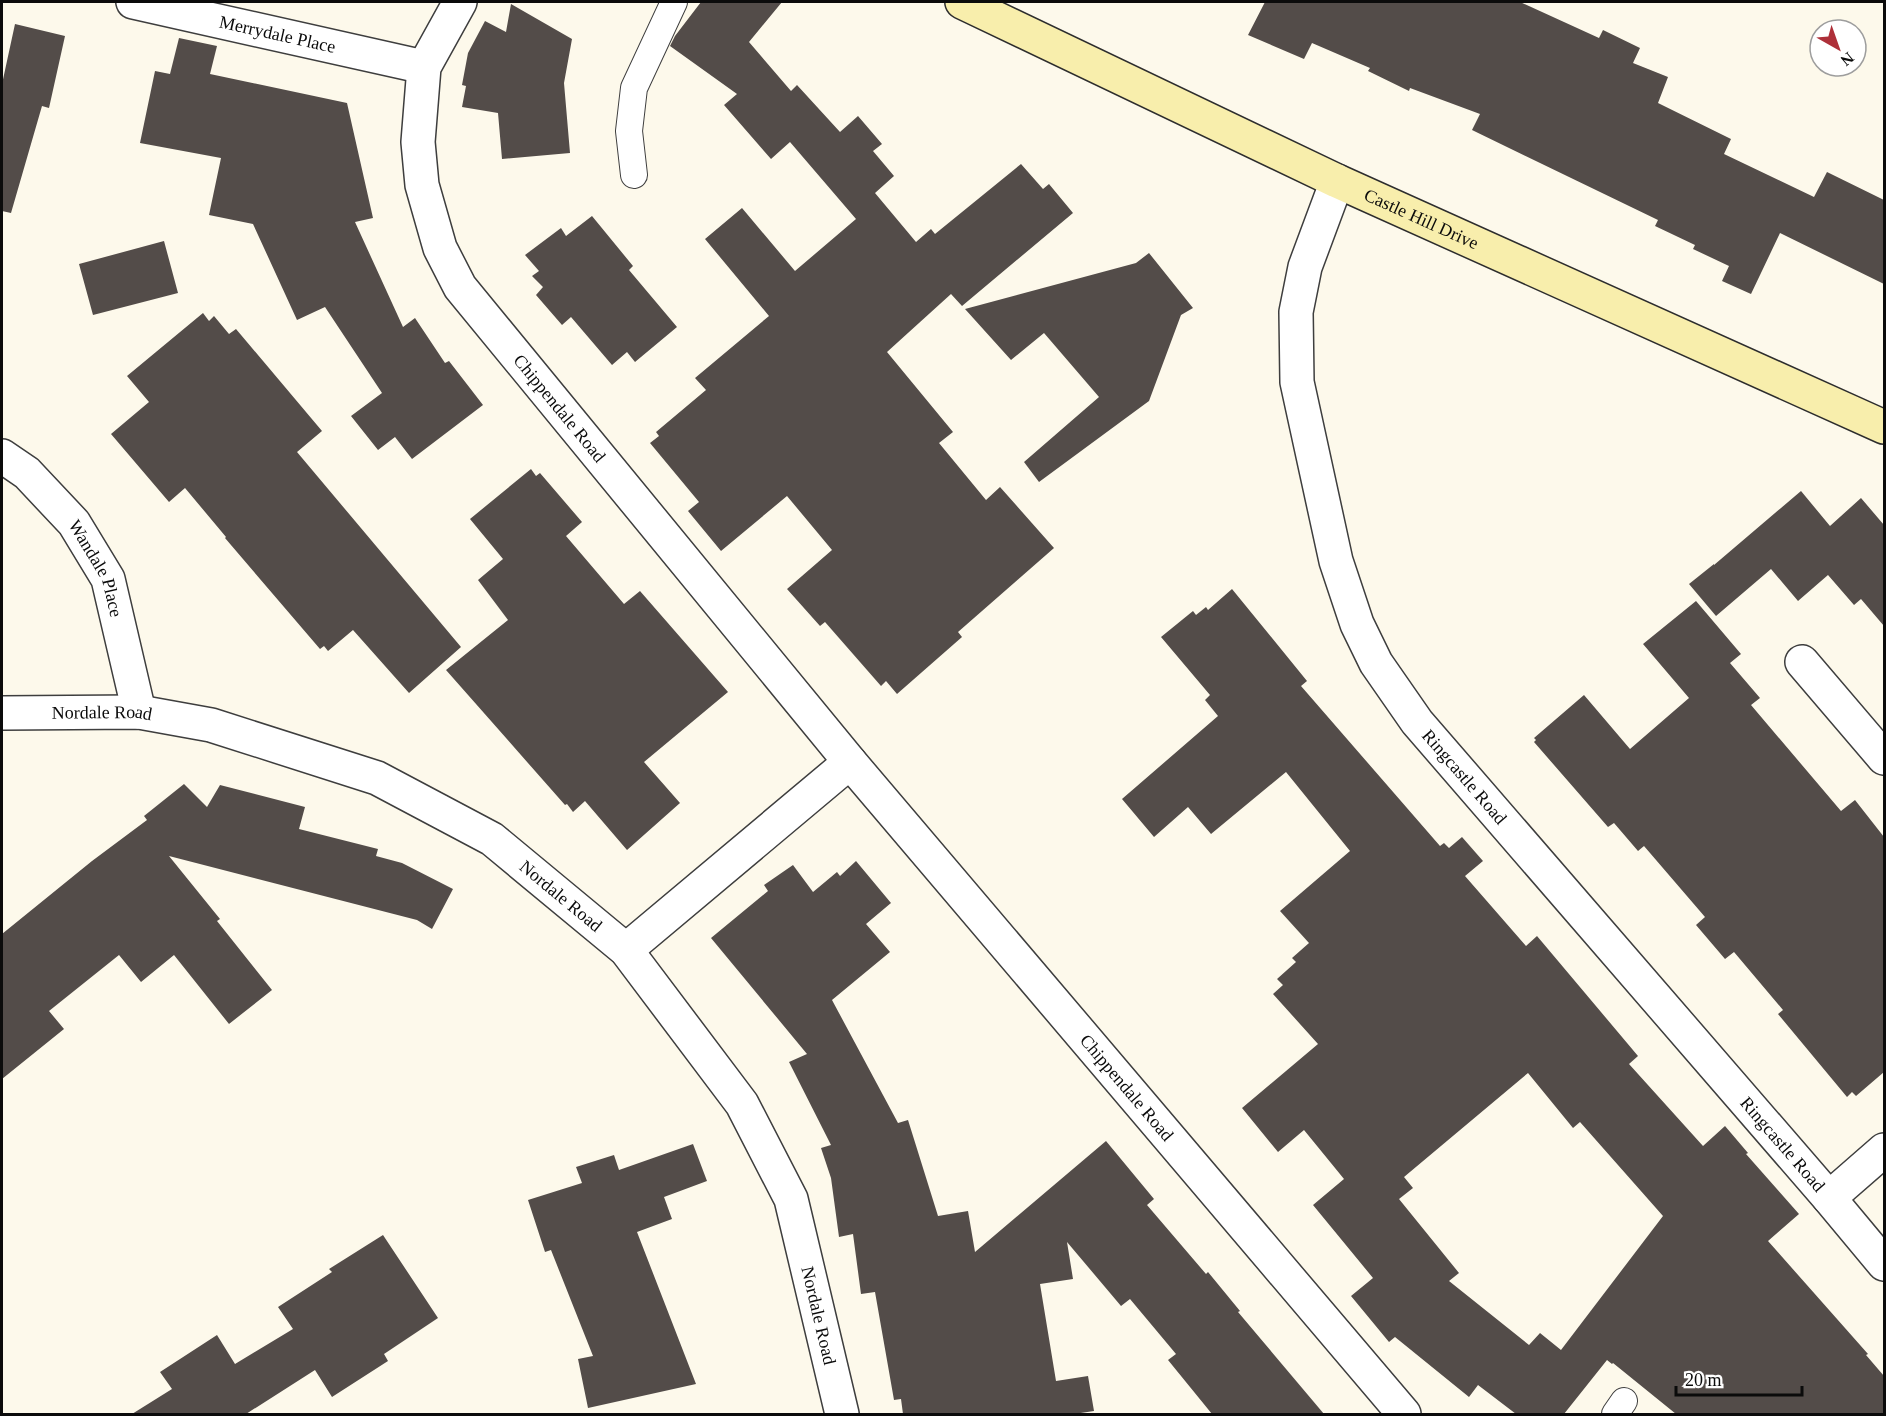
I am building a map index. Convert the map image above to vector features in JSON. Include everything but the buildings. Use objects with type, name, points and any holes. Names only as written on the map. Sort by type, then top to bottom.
[{"type":"street","name":"Merrydale Place","points":[[133,2],[424,66]]},
{"type":"street","name":"Chippendale Road","points":[[460,2],[424,66],[418,142],[422,184],[440,248],[460,286],[850,762],[1404,1414]]},
{"type":"street","name":"Castle Hill Drive","points":[[963,2],[1337,181],[1884,428]]},
{"type":"street","name":"Ringcastle Road","points":[[1337,181],[1305,267],[1296,312],[1298,382],[1336,561],[1356,624],[1376,663],[1417,722],[1884,1264]]},
{"type":"street","name":"Wandale Place","points":[[2,456],[27,473],[74,523],[108,579],[139,712]]},
{"type":"street","points":[[1802,662],[1884,758]]},
{"type":"street","name":"Nordale Road","points":[[2,713],[139,712],[211,725],[377,778],[492,839],[626,950],[742,1104],[792,1199],[842,1414]]},
{"type":"street","points":[[626,950],[850,762]]},
{"type":"street","points":[[1829,1198],[1884,1150]]},
{"type":"lane","points":[[634,175],[629,131],[634,88],[674,2]]}]
